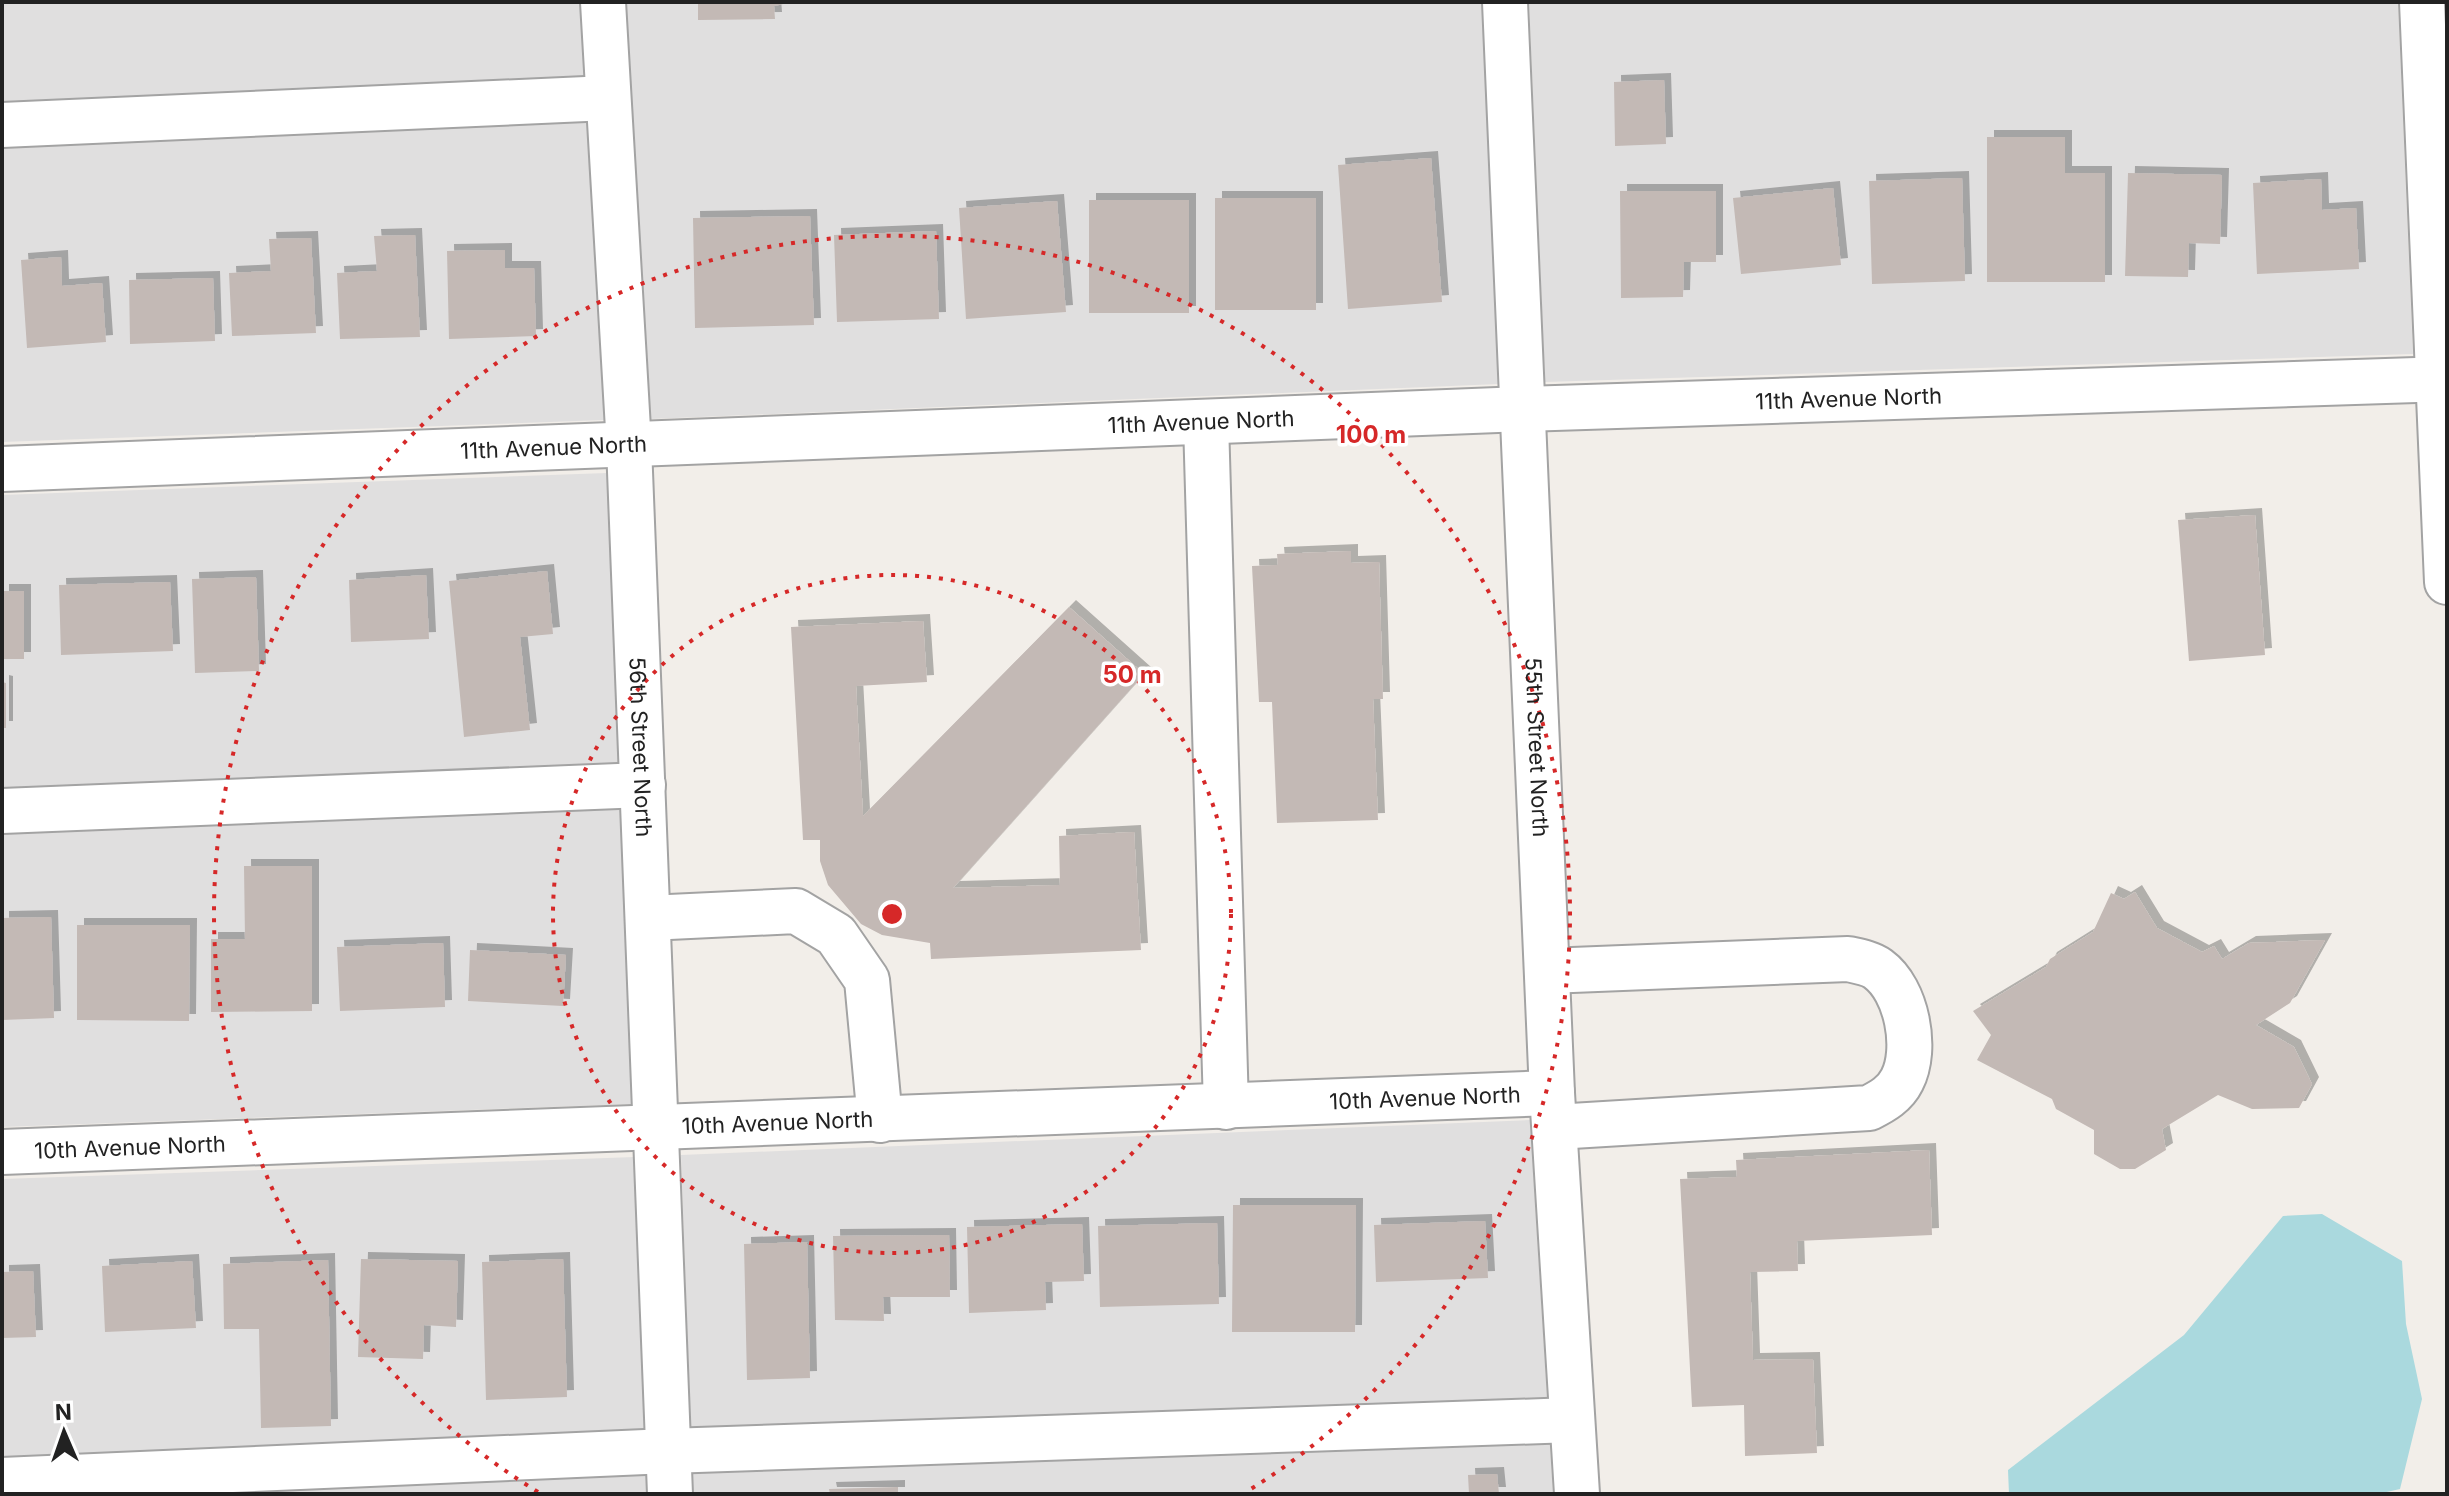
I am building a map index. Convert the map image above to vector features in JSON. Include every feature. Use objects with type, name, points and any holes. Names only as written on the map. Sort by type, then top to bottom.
[{"type":"street","name":"56th Street North","points":[[603,2],[629,446],[670,1494]]},
{"type":"street","name":"55th Street North","points":[[1505,2],[1553,1110],[1577,1494]]},
{"type":"street","points":[[2422,2],[2442,380],[2447,582]]},
{"type":"street","points":[[2,125],[608,98]]},
{"type":"street","name":"11th Avenue North","points":[[2,469],[1523,409],[2442,380]]},
{"type":"street","points":[[1206,422],[1226,1107]]},
{"type":"street","points":[[2,811],[643,785]]},
{"type":"street","points":[[648,918],[796,911],[836,935],[867,980],[880,1120]]},
{"type":"street","name":"10th Avenue North","points":[[2,1152],[1226,1107],[1553,1110],[1869,1108],[1889,1098],[1902,1081],[1908,1065],[1909,1045],[1903,1009],[1886,978],[1878,969],[1848,959],[1547,971]]},
{"type":"street","points":[[2,1480],[668,1451],[1572,1420]]},
{"type":"shaded area","points":[[2,2],[580,2],[604,420],[2,442]]},
{"type":"shaded area","points":[[626,2],[1482,2],[1499,384],[651,419]]},
{"type":"shaded area","points":[[1529,2],[2398,2],[2413,354],[1545,382]]},
{"type":"shaded area","points":[[607,473],[633,1104],[2,1127],[2,495]]},
{"type":"shaded area","points":[[1530,1120],[1553,1494],[693,1494],[681,1155]]},
{"type":"shaded area","points":[[635,1157],[647,1494],[2,1494],[2,1179]]},
{"type":"water","points":[[2322,1214],[2402,1261],[2406,1324],[2422,1399],[2400,1489],[2378,1494],[2009,1494],[2008,1470],[2184,1335],[2283,1216]]},
{"type":"building","points":[[698,2],[788,3],[774,6],[775,19],[698,20]]},
{"type":"building","points":[[1664,80],[1666,144],[1615,146],[1614,82]]},
{"type":"building","points":[[1987,137],[2065,137],[2065,173],[2105,173],[2105,282],[1987,282]]},
{"type":"building","points":[[1431,158],[1442,302],[1348,309],[1338,165]]},
{"type":"building","points":[[2128,173],[2222,175],[2220,244],[2189,243],[2188,277],[2125,276]]},
{"type":"building","points":[[1962,178],[1965,281],[1872,284],[1869,181]]},
{"type":"building","points":[[2321,179],[2322,210],[2356,208],[2359,269],[2257,274],[2253,183]]},
{"type":"building","points":[[1833,188],[1841,265],[1741,274],[1733,198]]},
{"type":"building","points":[[1620,191],[1716,191],[1716,262],[1684,262],[1683,297],[1621,298]]},
{"type":"building","points":[[1215,198],[1316,198],[1316,310],[1215,310]]},
{"type":"building","points":[[1089,200],[1189,200],[1189,313],[1089,313]]},
{"type":"building","points":[[1057,201],[1066,312],[966,319],[959,208]]},
{"type":"building","points":[[810,216],[814,325],[695,328],[693,218]]},
{"type":"building","points":[[936,231],[939,319],[837,322],[834,235]]},
{"type":"building","points":[[415,235],[420,337],[340,339],[337,273],[377,271],[374,236]]},
{"type":"building","points":[[311,238],[316,333],[232,336],[229,273],[271,271],[269,239]]},
{"type":"building","points":[[505,250],[505,268],[534,268],[536,336],[449,339],[447,251]]},
{"type":"building","points":[[61,257],[62,286],[102,283],[106,342],[27,348],[21,260]]},
{"type":"building","points":[[213,278],[215,341],[130,344],[129,280]]},
{"type":"building","points":[[2255,515],[2265,655],[2189,661],[2178,520]]},
{"type":"building","points":[[1351,551],[1351,563],[1379,562],[1383,699],[1373,699],[1378,820],[1277,823],[1272,702],[1259,702],[1252,566],[1278,565],[1277,554]]},
{"type":"building","points":[[547,571],[553,634],[520,637],[530,730],[464,737],[449,581]]},
{"type":"building","points":[[426,575],[429,639],[351,642],[349,580]]},
{"type":"building","points":[[256,577],[259,671],[195,673],[192,579]]},
{"type":"building","points":[[170,582],[173,651],[61,655],[59,585]]},
{"type":"building","points":[[2,591],[24,591],[24,659],[2,659]]},
{"type":"building","points":[[1069,607],[1144,674],[953,888],[1060,885],[1059,836],[1134,832],[1141,950],[931,959],[930,943],[882,935],[861,924],[828,885],[820,861],[820,840],[803,840],[791,627],[923,621],[927,682],[856,686],[863,816]]},
{"type":"building","points":[[2,682],[6,683],[6,728],[2,728]]},
{"type":"building","points":[[244,866],[312,866],[312,1011],[211,1012],[211,939],[245,939]]},
{"type":"building","points":[[2135,892],[2157,928],[2202,952],[2214,946],[2222,959],[2249,943],[2325,940],[2290,1003],[2256,1025],[2294,1047],[2312,1084],[2299,1108],[2252,1109],[2218,1095],[2162,1129],[2166,1150],[2135,1169],[2120,1169],[2094,1154],[2094,1130],[2056,1109],[2052,1099],[1977,1060],[1991,1035],[1973,1011],[2046,967],[2050,959],[2093,932],[2111,893],[2124,899]]},
{"type":"building","points":[[51,917],[54,1018],[2,1020],[2,918]]},
{"type":"building","points":[[77,925],[190,925],[189,1021],[77,1020]]},
{"type":"building","points":[[443,943],[445,1007],[340,1011],[337,947]]},
{"type":"building","points":[[470,950],[566,955],[563,1006],[468,1001]]},
{"type":"building","points":[[1929,1150],[1932,1235],[1797,1241],[1798,1271],[1750,1272],[1753,1360],[1813,1359],[1817,1453],[1745,1456],[1744,1405],[1692,1407],[1680,1179],[1737,1177],[1736,1160]]},
{"type":"building","points":[[1233,1205],[1356,1205],[1355,1332],[1232,1332]]},
{"type":"building","points":[[1485,1221],[1488,1278],[1376,1282],[1374,1225]]},
{"type":"building","points":[[1217,1223],[1219,1304],[1100,1307],[1098,1226]]},
{"type":"building","points":[[1082,1224],[1084,1281],[1045,1282],[1046,1310],[969,1313],[967,1227]]},
{"type":"building","points":[[949,1235],[950,1297],[883,1297],[884,1321],[835,1320],[833,1236]]},
{"type":"building","points":[[807,1242],[810,1378],[747,1380],[744,1244]]},
{"type":"building","points":[[361,1259],[458,1261],[456,1327],[424,1325],[423,1359],[358,1357]]},
{"type":"building","points":[[563,1259],[567,1397],[486,1400],[482,1262]]},
{"type":"building","points":[[328,1260],[331,1426],[261,1428],[259,1329],[224,1329],[223,1264]]},
{"type":"building","points":[[192,1261],[196,1328],[105,1332],[102,1266]]},
{"type":"building","points":[[33,1271],[36,1337],[2,1338],[2,1272]]},
{"type":"building","points":[[1497,1474],[1499,1494],[1469,1494],[1468,1475]]},
{"type":"building","points":[[898,1487],[898,1494],[830,1494],[829,1489]]}]
